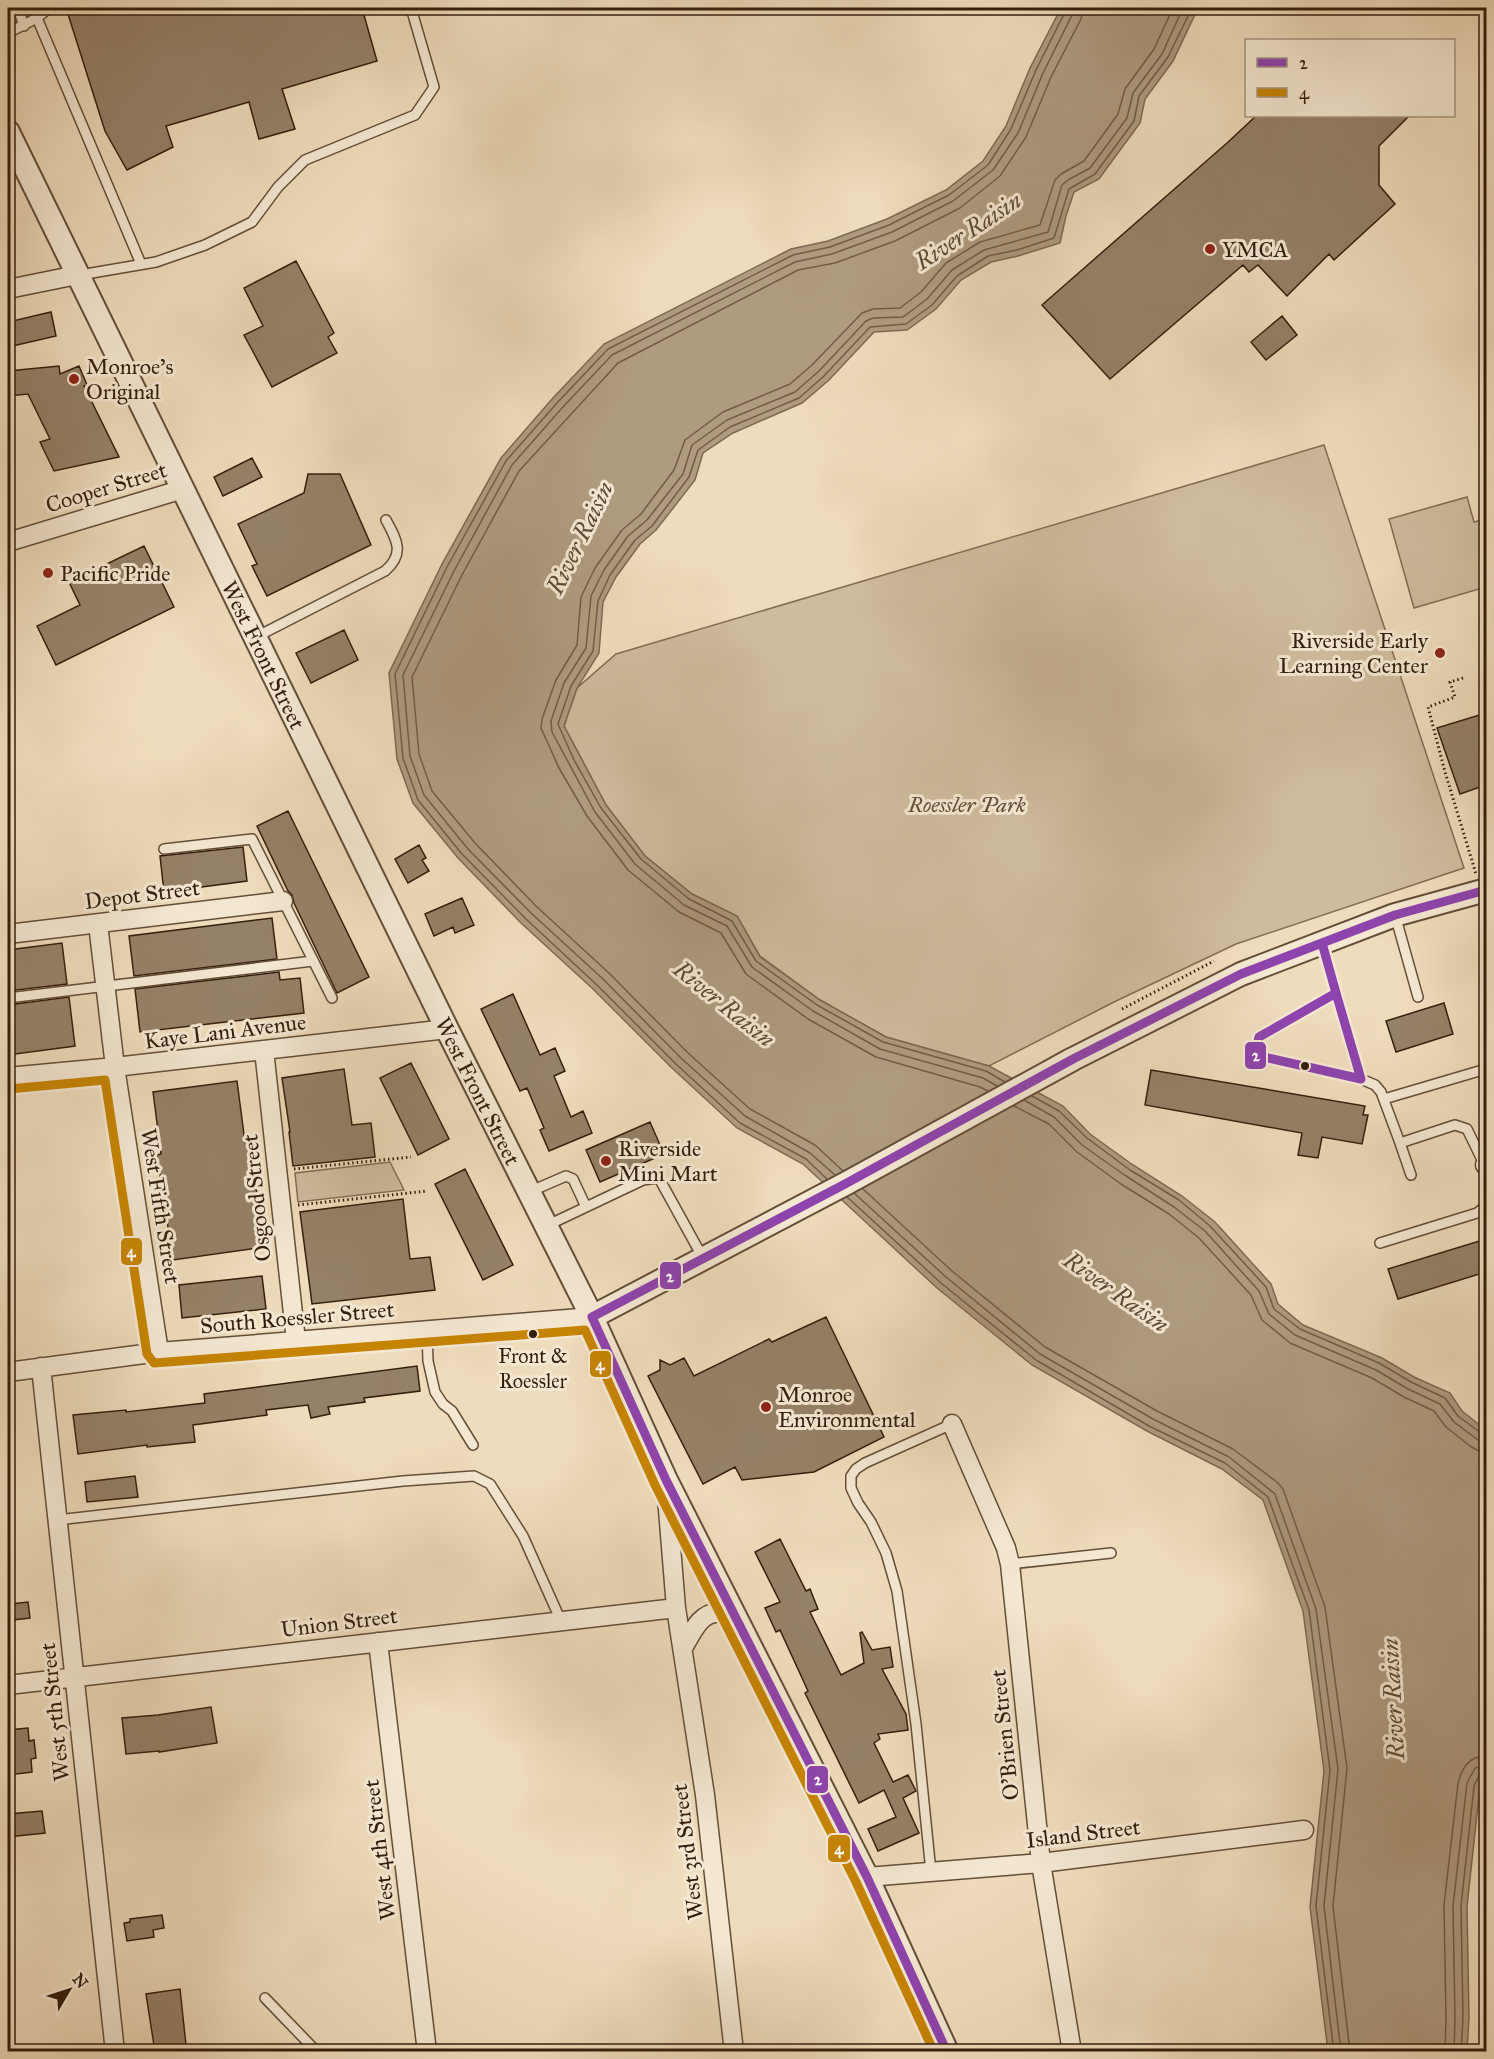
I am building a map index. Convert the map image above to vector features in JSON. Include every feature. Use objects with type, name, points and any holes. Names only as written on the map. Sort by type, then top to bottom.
[{"type":"street","name":"West Front Street","points":[[8,132],[447,1029],[592,1317],[666,1480],[867,1877],[947,2052]]},
{"type":"street","points":[[8,289],[77,275]]},
{"type":"street","name":"Cooper Street","points":[[8,540],[183,489]]},
{"type":"street","points":[[592,1317],[1073,1059],[1241,974],[1395,915],[1484,891]]},
{"type":"street","name":"Depot Street","points":[[8,934],[283,901]]},
{"type":"street","name":"West Fifth Street","points":[[98,924],[115,1067],[159,1352]]},
{"type":"street","name":"Kaye Lani Avenue","points":[[8,1077],[447,1029]]},
{"type":"street","name":"Osgood Street","points":[[264,1050],[296,1341]]},
{"type":"street","name":"South Roessler Street","points":[[8,1372],[159,1352],[592,1317]]},
{"type":"street","name":"West 5th Street","points":[[41,1367],[115,2052]]},
{"type":"street","name":"O'Brien Street","points":[[952,1424],[1006,1548],[1010,1564],[1041,1863],[1072,2052]]},
{"type":"street","name":"West 3rd Street","points":[[666,1480],[676,1608],[705,1795],[734,2052]]},
{"type":"street","name":"Union Street","points":[[8,1684],[676,1608]]},
{"type":"street","points":[[683,1648],[695,1628],[706,1616],[718,1613],[737,1620]]},
{"type":"street","name":"West 4th Street","points":[[378,1642],[427,2052]]},
{"type":"street","name":"Island Street","points":[[867,1877],[1041,1863],[1304,1830]]},
{"type":"lane","points":[[18,8],[24,26]]},
{"type":"lane","points":[[8,33],[24,26],[49,8]]},
{"type":"lane","points":[[77,275],[156,262],[205,245],[252,222],[278,188],[305,160],[415,115],[434,87],[411,8]]},
{"type":"lane","points":[[37,18],[141,264]]},
{"type":"lane","points":[[256,637],[385,572],[392,565],[398,548],[396,537],[386,520]]},
{"type":"lane","points":[[164,849],[252,839],[332,998]]},
{"type":"lane","points":[[1395,915],[1418,997]]},
{"type":"lane","points":[[1322,943],[1361,1079]]},
{"type":"lane","points":[[8,998],[314,961]]},
{"type":"lane","points":[[1337,993],[1260,1037],[1256,1055],[1375,1084],[1384,1099],[1411,1175]]},
{"type":"lane","points":[[1384,1099],[1486,1069]]},
{"type":"lane","points":[[1400,1143],[1455,1125],[1467,1129],[1486,1167]]},
{"type":"lane","points":[[529,1192],[569,1176],[573,1179],[586,1207]]},
{"type":"lane","points":[[546,1226],[643,1180],[657,1178],[703,1258]]},
{"type":"lane","points":[[1380,1243],[1477,1213],[1486,1206]]},
{"type":"lane","points":[[427,1330],[428,1361],[435,1392],[443,1404],[452,1411],[473,1445]]},
{"type":"lane","points":[[931,1872],[916,1724],[897,1591],[886,1553],[871,1521],[851,1488],[851,1476],[865,1463],[952,1424]]},
{"type":"lane","points":[[57,1520],[403,1481],[474,1476],[490,1484],[523,1536],[561,1621]]},
{"type":"lane","points":[[1010,1564],[1111,1553]]},
{"type":"lane","points":[[265,1998],[316,2052]]},
{"type":"path","points":[[1463,678],[1450,682],[1455,698],[1428,707],[1445,772],[1484,891]]},
{"type":"path","points":[[1122,1009],[1214,961]]},
{"type":"path","points":[[277,1171],[411,1157]]},
{"type":"path","points":[[281,1208],[427,1191]]},
{"type":"green space","name":"Roessler Park","points":[[1324,445],[1464,868],[1236,944],[1116,1001],[989,1066],[886,1037],[820,1000],[760,956],[737,916],[692,894],[645,856],[606,805],[564,726],[577,688],[616,654]]},
{"type":"green space","points":[[1467,497],[1474,522],[1486,519],[1486,587],[1414,608],[1389,519]]},
{"type":"green space","points":[[390,1162],[404,1190],[298,1202],[295,1173]]},
{"type":"water","name":"River Raisin","points":[[1061,8],[1198,8],[1173,61],[1145,99],[1140,123],[1099,179],[1074,192],[1060,243],[991,262],[961,280],[936,309],[907,330],[874,332],[829,380],[802,403],[733,433],[703,453],[695,480],[656,530],[640,544],[616,577],[603,602],[599,653],[577,688],[564,726],[606,805],[645,856],[692,894],[737,916],[760,957],[820,1000],[886,1037],[989,1066],[1063,1106],[1090,1134],[1182,1196],[1215,1222],[1271,1284],[1278,1304],[1303,1325],[1382,1358],[1414,1377],[1450,1393],[1462,1411],[1486,1430],[1486,1772],[1480,1787],[1467,1906],[1469,2018],[1467,2051],[1328,2051],[1310,1907],[1324,1771],[1303,1611],[1263,1500],[1222,1469],[1147,1431],[1032,1365],[937,1288],[803,1164],[737,1128],[521,923],[458,858],[413,803],[397,759],[389,673],[442,564],[501,458],[552,399],[604,344],[791,249],[828,241],[887,219],[946,190],[983,161],[1006,126],[1030,68]]},
{"type":"building","points":[[72,8],[362,8],[377,61],[282,89],[295,129],[259,139],[249,102],[166,126],[173,147],[127,170],[105,131],[68,14]]},
{"type":"building","name":"YMCA","points":[[1255,117],[1408,117],[1379,146],[1379,185],[1395,204],[1334,260],[1329,254],[1287,296],[1258,265],[1249,272],[1243,265],[1110,379],[1042,305]]},
{"type":"building","points":[[296,261],[334,333],[328,337],[337,353],[272,387],[244,335],[263,326],[244,288]]},
{"type":"building","points":[[51,312],[56,336],[8,347],[8,322]]},
{"type":"building","points":[[1282,316],[1297,335],[1266,360],[1251,342]]},
{"type":"building","points":[[59,366],[60,374],[79,366],[87,385],[84,386],[119,457],[54,471],[40,442],[50,439],[28,394],[8,396],[8,371]]},
{"type":"building","points":[[252,458],[262,477],[223,496],[214,477]]},
{"type":"building","points":[[308,474],[340,474],[371,545],[267,596],[252,566],[257,564],[238,524],[304,493]]},
{"type":"building","points":[[144,546],[174,607],[56,665],[37,626],[80,605],[69,582]]},
{"type":"building","points":[[344,630],[358,660],[311,683],[296,653]]},
{"type":"building","points":[[1486,713],[1486,785],[1460,794],[1437,728]]},
{"type":"building","points":[[288,811],[369,977],[337,993],[257,826]]},
{"type":"building","points":[[419,845],[426,858],[422,860],[429,871],[408,883],[395,859]]},
{"type":"building","points":[[243,847],[247,881],[164,892],[160,856]]},
{"type":"building","points":[[462,898],[474,925],[455,933],[453,927],[434,936],[425,914]]},
{"type":"building","points":[[272,918],[277,959],[134,976],[129,936]]},
{"type":"building","points":[[62,943],[67,984],[8,991],[8,950]]},
{"type":"building","points":[[279,972],[280,980],[300,978],[304,1013],[140,1032],[135,989]]},
{"type":"building","points":[[513,994],[540,1055],[555,1048],[565,1071],[554,1076],[571,1117],[583,1111],[592,1133],[549,1151],[540,1130],[544,1128],[527,1088],[520,1091],[481,1009]]},
{"type":"building","points":[[69,997],[75,1046],[8,1055],[8,1005]]},
{"type":"building","points":[[1444,1003],[1453,1034],[1396,1052],[1386,1021]]},
{"type":"building","points":[[411,1063],[449,1139],[418,1155],[380,1078]]},
{"type":"building","points":[[344,1069],[352,1125],[371,1123],[375,1157],[293,1166],[282,1078]]},
{"type":"building","points":[[1151,1070],[1365,1106],[1363,1115],[1368,1115],[1362,1144],[1322,1137],[1318,1158],[1298,1155],[1302,1133],[1145,1105]]},
{"type":"building","points":[[237,1081],[245,1142],[249,1142],[265,1247],[173,1260],[157,1155],[161,1154],[153,1092]]},
{"type":"building","points":[[650,1122],[664,1154],[600,1182],[586,1150]]},
{"type":"building","points":[[465,1169],[513,1265],[483,1280],[435,1184]]},
{"type":"building","points":[[403,1199],[410,1259],[430,1257],[435,1290],[312,1304],[300,1212]]},
{"type":"building","points":[[1486,1239],[1486,1272],[1398,1299],[1388,1269]]},
{"type":"building","points":[[262,1276],[266,1309],[182,1318],[179,1285]]},
{"type":"building","name":"Monroe Environmental","points":[[826,1317],[884,1437],[814,1472],[742,1480],[735,1467],[703,1484],[648,1376],[660,1370],[660,1360],[670,1365],[684,1358],[694,1376],[769,1339],[772,1342]]},
{"type":"building","points":[[417,1366],[420,1391],[364,1398],[365,1402],[328,1407],[330,1414],[311,1418],[308,1405],[266,1410],[267,1415],[193,1425],[195,1442],[147,1447],[147,1445],[78,1454],[73,1415],[126,1410],[126,1412],[205,1403],[204,1394]]},
{"type":"building","points":[[135,1476],[138,1497],[87,1502],[85,1482]]},
{"type":"building","points":[[780,1539],[806,1591],[810,1589],[818,1609],[810,1612],[841,1675],[864,1663],[860,1633],[862,1632],[872,1650],[890,1647],[893,1667],[882,1669],[906,1714],[908,1730],[878,1734],[880,1739],[874,1743],[893,1782],[908,1775],[916,1791],[903,1798],[919,1833],[878,1851],[868,1829],[896,1817],[884,1790],[859,1803],[805,1693],[808,1691],[780,1630],[776,1632],[765,1608],[780,1602],[755,1552]]},
{"type":"building","points":[[28,1602],[30,1618],[13,1620],[11,1604]]},
{"type":"building","points":[[211,1707],[217,1743],[159,1752],[126,1754],[122,1718]]},
{"type":"building","points":[[28,1728],[29,1741],[34,1740],[36,1758],[31,1759],[32,1772],[8,1775],[8,1730]]},
{"type":"building","points":[[42,1811],[45,1833],[8,1837],[8,1814]]},
{"type":"building","points":[[162,1915],[164,1928],[153,1930],[154,1937],[127,1941],[124,1923],[130,1922],[130,1919]]},
{"type":"building","points":[[180,1989],[186,2045],[172,2047],[173,2052],[155,2052],[146,1994]]},
{"type":"transit line","name":"2","points":[[947,2052],[867,1877],[666,1480],[592,1317],[845,1184],[1073,1059],[1241,974],[1395,915],[1486,890]]},
{"type":"transit line","name":"2","points":[[1322,943],[1336,993]]},
{"type":"transit line","name":"2","points":[[1336,993],[1361,1079],[1255,1055],[1259,1037],[1336,993]]},
{"type":"transit line","name":"4","points":[[9,1089],[105,1080],[147,1354],[154,1363],[585,1330],[655,1485],[856,1882],[934,2052]]},
{"type":"place","name":"YMCA","points":[[1210,249]]},
{"type":"place","name":"Monroe's Original","points":[[74,379]]},
{"type":"place","name":"Pacific Pride","points":[[48,573]]},
{"type":"place","name":"Riverside Early Learning Center","points":[[1440,653]]},
{"type":"place","name":"Riverside Mini Mart","points":[[606,1161]]},
{"type":"place","name":"Front & Roessler","points":[[533,1334]]},
{"type":"place","name":"Monroe Environmental","points":[[766,1407]]}]
